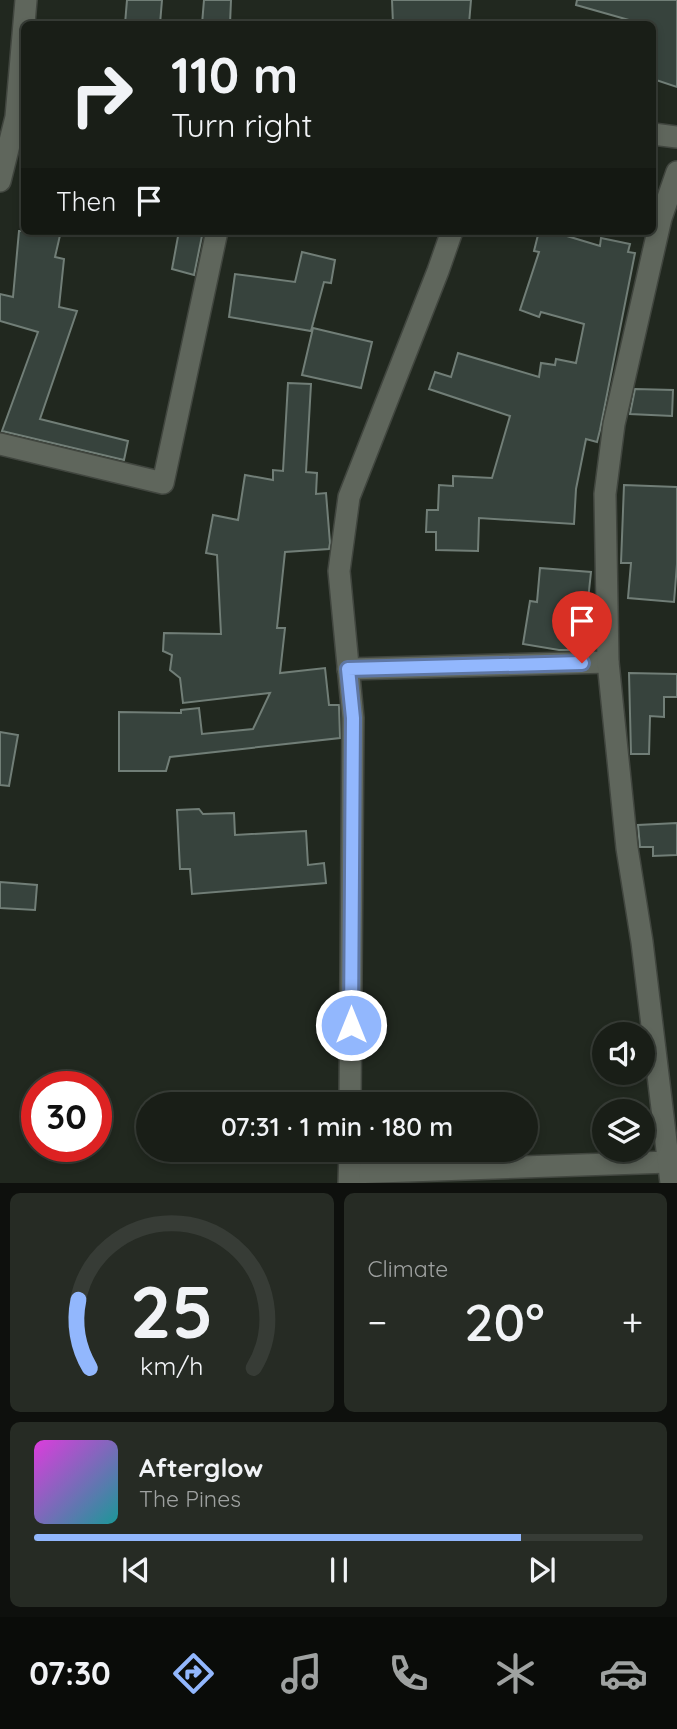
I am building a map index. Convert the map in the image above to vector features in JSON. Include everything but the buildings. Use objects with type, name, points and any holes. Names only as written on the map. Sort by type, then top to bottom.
[{"type":"street","points":[[25,21],[26,0]]},
{"type":"street","points":[[0,181],[16,117],[21,65]]},
{"type":"street","points":[[656,134],[677,137]]},
{"type":"street","points":[[349,1178],[670,1172],[642,942],[627,848],[608,662],[605,494],[614,424],[661,218],[677,172]]},
{"type":"street","points":[[0,444],[163,484],[216,235]]},
{"type":"street","points":[[350,1092],[353,718],[339,571],[349,497],[451,235]]},
{"type":"street","points":[[348,669],[608,662]]},
{"type":"route","points":[[351,1025],[353,718],[348,669],[582,663]]}]
